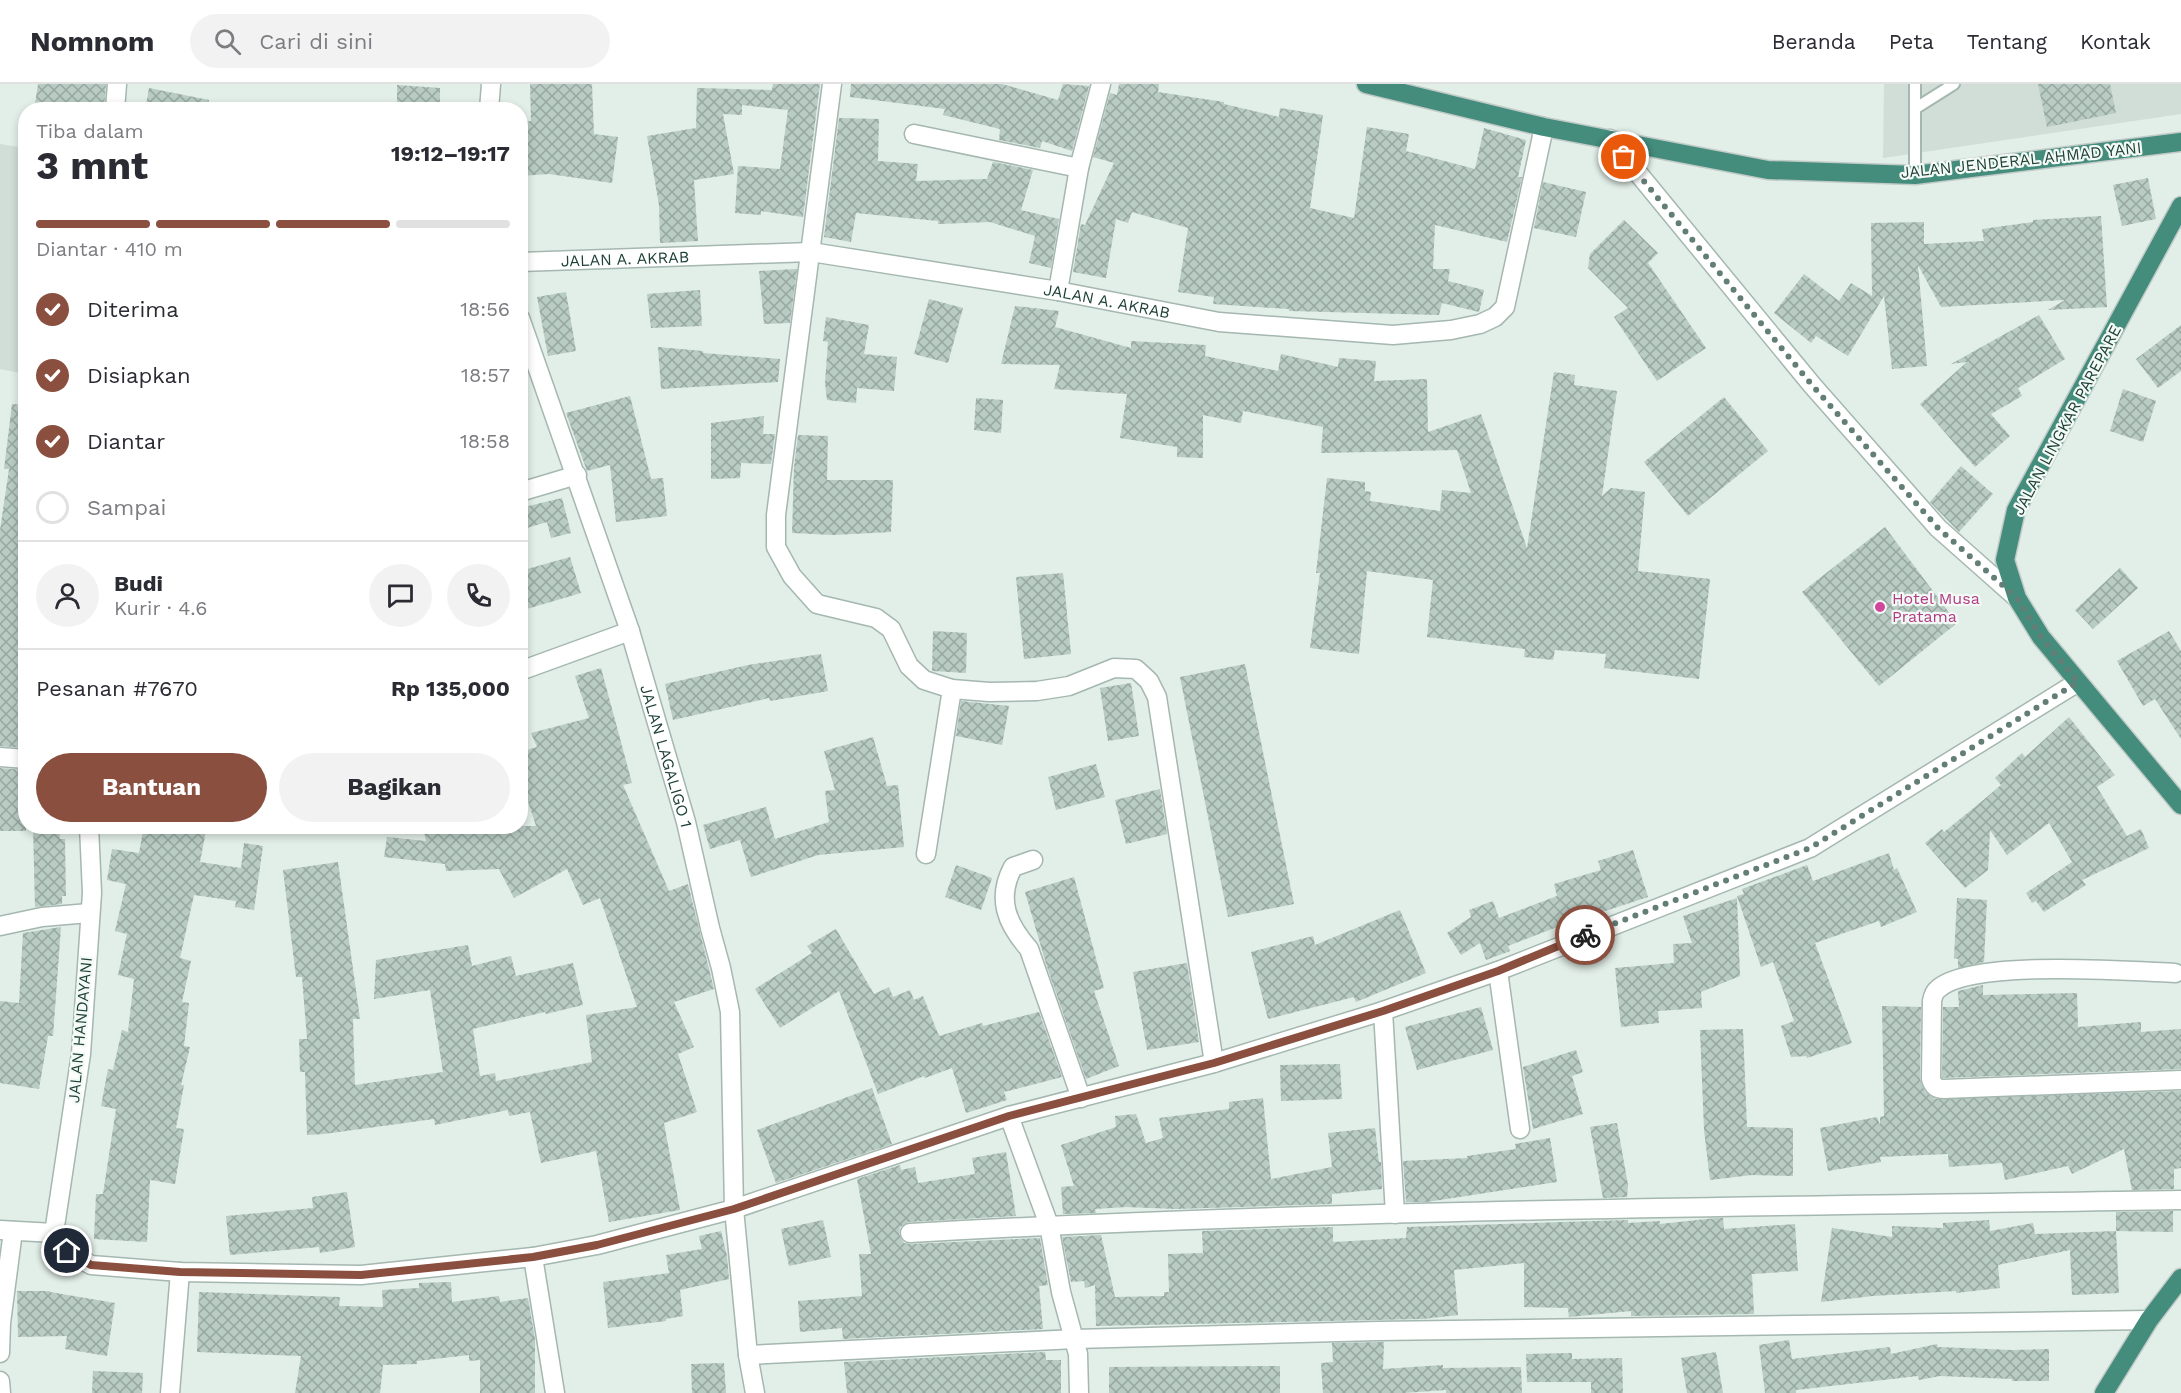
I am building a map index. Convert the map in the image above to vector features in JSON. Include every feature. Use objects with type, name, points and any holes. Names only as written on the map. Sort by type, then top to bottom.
[{"type":"highway","name":"JALAN JENDERAL AHMAD YANI","points":[[1370,85],[1544,127],[1768,170],[1916,175],[2181,142]]},
{"type":"highway","name":"JALAN LINGKAR PAREPARE","points":[[2181,206],[2016,510],[2005,560],[2017,598],[2041,637],[2181,805]]},
{"type":"highway","points":[[2104,1393],[2149,1320],[2181,1278]]},
{"type":"street","points":[[116,102],[117,84]]},
{"type":"street","points":[[490,102],[491,84]]},
{"type":"street","points":[[832,84],[812,252],[776,515],[776,547],[792,576],[817,604],[876,618],[891,629],[909,666],[924,680],[952,689],[989,692],[1037,691],[1069,686],[1114,668],[1136,669],[1149,681],[1157,697],[1214,1063]]},
{"type":"street","points":[[1058,291],[1079,168],[1101,84]]},
{"type":"street","name":"JALAN A. AKRAB","points":[[528,262],[812,252],[1058,291],[1219,322],[1392,335],[1451,330],[1480,324],[1495,317],[1505,307],[1544,127]]},
{"type":"street","points":[[914,134],[1079,168]]},
{"type":"street","points":[[1610,139],[1812,385],[1938,528],[2017,598]]},
{"type":"street","name":"JALAN LAGALIGO 1","points":[[528,340],[630,631],[686,822],[730,1012],[734,1209],[748,1355],[755,1393]]},
{"type":"street","points":[[528,490],[577,475]]},
{"type":"street","points":[[528,668],[630,631]]},
{"type":"street","points":[[0,1353],[7,1230],[54,1233],[67,1251],[91,1265],[180,1272],[361,1275],[533,1257],[597,1245],[734,1209],[1009,1116],[1214,1063],[1383,1011],[1498,971],[1810,848],[2078,682]]},
{"type":"street","points":[[926,854],[952,689]]},
{"type":"street","points":[[0,757],[18,758]]},
{"type":"street","name":"JALAN HANDAYANI","points":[[54,1233],[81,1054],[92,893],[89,834]]},
{"type":"street","points":[[1033,860],[1013,867],[1006,881],[1004,910],[1018,936],[1029,949],[1081,1098]]},
{"type":"street","points":[[0,926],[42,917],[89,913]]},
{"type":"street","points":[[2175,973],[2059,969],[1975,974],[1945,984],[1935,992],[1932,1001],[1931,1079],[1939,1089],[2181,1080]]},
{"type":"street","points":[[1498,971],[1520,1129]]},
{"type":"street","points":[[1383,1011],[1395,1214]]},
{"type":"street","points":[[1009,1116],[1049,1225],[1061,1292],[1069,1326],[1075,1339],[1079,1365],[1079,1393]]},
{"type":"street","points":[[910,1233],[1049,1225],[1395,1214],[2181,1200]]},
{"type":"street","points":[[533,1257],[555,1393]]},
{"type":"street","points":[[170,1393],[180,1272]]},
{"type":"street","points":[[748,1355],[1075,1339],[1378,1331],[2149,1320]]},
{"type":"street","points":[[0,1382],[1,1393]]},
{"type":"lane","points":[[1916,84],[1916,175]]},
{"type":"lane","points":[[1916,108],[1954,84]]},
{"type":"shaded area","points":[[1884,84],[2181,84],[2181,114],[1883,158]]},
{"type":"shaded area","points":[[0,144],[18,147],[18,373],[0,369]]},
{"type":"building","points":[[38,84],[106,84],[105,102],[35,102]]},
{"type":"building","points":[[530,84],[592,84],[594,134],[618,137],[612,183],[549,174],[528,175],[528,121],[531,121]]},
{"type":"building","points":[[773,84],[820,84],[803,217],[761,211],[761,215],[735,213],[738,166],[780,169],[788,110],[742,105],[742,115],[723,114],[734,174],[694,180],[698,241],[660,243],[659,205],[647,136],[696,128],[697,88],[772,90]]},
{"type":"building","points":[[851,84],[1002,84],[1058,100],[1063,84],[1089,86],[1072,151],[1042,141],[1040,148],[999,140],[1000,129],[943,115],[945,109],[850,97]]},
{"type":"building","points":[[1119,84],[1159,84],[1158,92],[1224,102],[1224,104],[1279,117],[1280,108],[1323,115],[1310,208],[1354,218],[1367,127],[1409,134],[1406,151],[1475,169],[1484,128],[1526,140],[1518,177],[1522,177],[1507,242],[1435,225],[1433,269],[1450,269],[1448,281],[1484,290],[1479,312],[1442,303],[1439,315],[1289,311],[1289,309],[1213,304],[1214,297],[1178,292],[1188,228],[1132,212],[1128,223],[1116,219],[1106,278],[1073,272],[1081,224],[1085,225],[1114,163],[1093,157],[1110,93],[1117,95]]},
{"type":"building","points":[[2038,84],[2110,84],[2116,113],[2047,127]]},
{"type":"building","points":[[397,85],[440,88],[440,102],[397,102]]},
{"type":"building","points":[[149,88],[209,100],[209,102],[146,102]]},
{"type":"building","points":[[839,118],[879,119],[878,161],[918,164],[916,181],[987,179],[993,162],[1033,170],[1021,210],[1059,219],[1051,268],[1029,263],[1035,236],[990,222],[938,224],[938,221],[856,213],[851,242],[824,237]]},
{"type":"building","points":[[2148,178],[2156,219],[2122,226],[2113,185]]},
{"type":"building","points":[[1543,182],[1586,192],[1576,237],[1534,228]]},
{"type":"building","points":[[2101,216],[2107,307],[2048,310],[2065,300],[1941,307],[1918,265],[1927,366],[1892,369],[1884,296],[1848,356],[1816,336],[1811,343],[1774,313],[1804,274],[1839,301],[1851,283],[1872,296],[1871,223],[1924,222],[1924,244],[1984,241],[1982,229],[2033,222],[2033,220]]},
{"type":"building","points":[[1624,220],[1658,253],[1648,263],[1706,348],[1657,381],[1614,317],[1628,308],[1588,268],[1590,254]]},
{"type":"building","points":[[797,269],[790,323],[764,324],[759,271]]},
{"type":"building","points":[[700,290],[702,326],[651,328],[647,294]]},
{"type":"building","points":[[566,292],[576,351],[548,356],[537,297]]},
{"type":"building","points":[[929,299],[963,308],[948,363],[914,354]]},
{"type":"building","points":[[1015,306],[1059,311],[1055,327],[1131,348],[1131,341],[1206,345],[1205,356],[1278,371],[1281,354],[1338,367],[1339,358],[1376,361],[1374,381],[1427,379],[1428,432],[1481,414],[1527,548],[1554,372],[1575,375],[1574,385],[1617,391],[1602,496],[1611,488],[1645,492],[1638,571],[1710,579],[1699,679],[1604,668],[1606,654],[1555,650],[1553,660],[1524,657],[1525,649],[1427,637],[1433,580],[1367,571],[1359,654],[1310,648],[1320,573],[1316,573],[1327,478],[1365,482],[1365,491],[1371,492],[1370,501],[1440,511],[1442,490],[1471,493],[1457,450],[1321,453],[1323,427],[1243,411],[1241,423],[1203,415],[1203,458],[1177,457],[1177,447],[1120,438],[1127,394],[1054,389],[1060,365],[1001,364]]},
{"type":"building","points":[[2039,315],[2065,359],[2018,388],[2022,396],[1991,414],[2010,436],[1975,467],[1920,404],[1967,362],[1951,364]]},
{"type":"building","points":[[826,317],[869,325],[864,354],[897,357],[894,391],[857,388],[856,403],[827,400],[825,383],[828,342],[823,341]]},
{"type":"building","points":[[2181,325],[2181,371],[2158,388],[2136,359]]},
{"type":"building","points":[[658,347],[780,359],[778,382],[661,389]]},
{"type":"building","points":[[2123,389],[2156,401],[2143,442],[2110,431]]},
{"type":"building","points":[[630,396],[651,479],[663,478],[667,516],[616,522],[610,465],[587,471],[566,413]]},
{"type":"building","points":[[1724,397],[1768,451],[1688,516],[1644,462]]},
{"type":"building","points":[[976,398],[1003,400],[1001,433],[974,430]]},
{"type":"building","points":[[12,404],[18,404],[18,747],[0,746],[0,530],[9,469],[4,469]]},
{"type":"building","points":[[764,416],[763,434],[775,434],[771,464],[741,463],[740,478],[711,479],[711,423]]},
{"type":"building","points":[[798,435],[828,436],[827,480],[893,480],[891,532],[833,535],[792,533],[794,467]]},
{"type":"building","points":[[1961,466],[1993,494],[1959,532],[1930,502]]},
{"type":"building","points":[[562,498],[571,533],[551,538],[547,522],[528,528],[528,506]]},
{"type":"building","name":"Hotel Musa Pratama","points":[[1885,527],[1957,623],[1879,686],[1802,592]]},
{"type":"building","points":[[570,557],[581,593],[528,609],[528,569]]},
{"type":"building","points":[[2120,568],[2138,588],[2093,629],[2075,610]]},
{"type":"building","points":[[1063,573],[1071,654],[1024,659],[1016,577]]},
{"type":"building","points":[[933,631],[967,633],[966,673],[932,671]]},
{"type":"building","points":[[2169,631],[2181,651],[2181,739],[2155,699],[2143,706],[2117,661]]},
{"type":"building","points":[[821,654],[828,691],[770,701],[769,698],[673,720],[665,684],[748,665]]},
{"type":"building","points":[[1245,664],[1294,904],[1228,917],[1180,677]]},
{"type":"building","points":[[601,668],[632,783],[623,785],[669,891],[688,884],[714,989],[674,1002],[694,1047],[678,1054],[697,1112],[664,1123],[680,1210],[609,1222],[596,1151],[541,1163],[530,1112],[509,1116],[508,1110],[435,1125],[434,1119],[307,1135],[305,1072],[300,1072],[299,1039],[307,1039],[302,977],[296,977],[283,870],[338,862],[360,1019],[353,1019],[355,1085],[443,1072],[430,990],[374,999],[376,960],[468,945],[472,966],[511,956],[516,976],[573,963],[583,1005],[473,1029],[480,1076],[495,1073],[496,1081],[592,1062],[586,1015],[637,1007],[600,898],[583,905],[567,869],[514,898],[499,869],[446,871],[445,864],[384,857],[387,837],[426,841],[425,834],[528,834],[528,826],[536,826],[528,802],[528,750],[537,747],[531,733],[589,718],[575,676]]},
{"type":"building","points":[[1131,683],[1139,736],[1108,741],[1100,688]]},
{"type":"building","points":[[961,701],[1009,706],[1002,745],[956,736]]},
{"type":"building","points":[[2069,717],[2115,775],[2097,787],[2127,836],[2141,829],[2149,848],[2082,880],[2086,885],[2044,912],[2036,901],[2032,903],[2026,893],[2072,862],[2049,823],[2007,855],[1990,830],[1988,870],[1965,888],[1925,843],[1942,829],[1944,832],[2001,785],[1995,778],[2022,753],[2025,757]]},
{"type":"building","points":[[873,737],[887,786],[898,785],[904,847],[818,855],[751,877],[740,840],[710,849],[703,825],[766,807],[775,839],[829,822],[825,791],[835,790],[824,751]]},
{"type":"building","points":[[1096,764],[1105,797],[1056,810],[1048,777]]},
{"type":"building","points":[[0,768],[18,769],[18,831],[0,831]]},
{"type":"building","points":[[1160,789],[1167,834],[1126,844],[1115,800]]},
{"type":"building","points":[[33,834],[60,834],[60,839],[65,839],[66,896],[62,896],[62,904],[35,907]]},
{"type":"building","points":[[143,834],[205,834],[200,862],[241,868],[244,843],[263,846],[254,910],[235,907],[236,901],[194,895],[180,958],[191,961],[182,1002],[189,1003],[184,1046],[190,1047],[181,1085],[184,1085],[176,1128],[184,1129],[175,1184],[150,1180],[147,1242],[94,1239],[96,1194],[103,1194],[116,1109],[101,1106],[108,1069],[113,1070],[122,1030],[128,1032],[134,979],[118,975],[127,934],[115,931],[126,884],[107,880],[112,849],[139,853]]},
{"type":"building","points":[[1633,850],[1648,897],[1590,916],[1591,921],[1566,928],[1565,924],[1508,946],[1510,951],[1486,960],[1480,943],[1461,955],[1447,933],[1471,917],[1469,910],[1493,901],[1499,918],[1557,896],[1554,884],[1601,870],[1598,861]]},
{"type":"building","points":[[1889,853],[1894,870],[1897,868],[1917,912],[1881,927],[1879,921],[1815,943],[1852,1043],[1807,1058],[1806,1056],[1791,1057],[1781,1026],[1794,1021],[1773,962],[1761,967],[1737,896],[1744,894],[1742,889],[1807,865],[1813,881]]},
{"type":"building","points":[[956,865],[992,878],[981,910],[945,897]]},
{"type":"building","points":[[1074,877],[1104,988],[1094,991],[1119,1066],[1086,1079],[1047,967],[1025,892]]},
{"type":"building","points":[[1737,898],[1740,976],[1701,992],[1702,1008],[1658,1011],[1659,1023],[1621,1027],[1615,968],[1674,963],[1673,944],[1692,943],[1683,916]]},
{"type":"building","points":[[1957,898],[1987,900],[1984,962],[1958,968],[1958,959],[1954,958]]},
{"type":"building","points":[[1400,910],[1426,973],[1356,1002],[1354,997],[1268,1019],[1251,952],[1313,936],[1315,945]]},
{"type":"building","points":[[61,927],[53,1036],[48,1036],[39,1089],[0,1083],[0,1001],[19,1003],[23,933]]},
{"type":"building","points":[[836,929],[874,994],[889,987],[893,997],[910,990],[914,1000],[923,996],[939,1036],[982,1023],[983,1026],[1039,1012],[1062,1077],[1004,1092],[1007,1100],[966,1113],[952,1068],[878,1094],[839,991],[780,1028],[755,989],[812,953],[807,946]]},
{"type":"building","points":[[1187,963],[1199,1042],[1147,1050],[1133,972]]},
{"type":"building","points":[[1983,985],[1983,995],[2077,993],[2078,1027],[2141,1022],[2141,1032],[2181,1029],[2181,1069],[1942,1078],[1943,1007],[1959,1007],[1958,991]]},
{"type":"building","points":[[1882,1006],[1921,1007],[1920,1079],[1925,1092],[1935,1099],[2181,1091],[2181,1168],[2174,1169],[2174,1189],[2132,1190],[2124,1149],[2072,1174],[2068,1166],[2005,1180],[2002,1163],[1949,1167],[1948,1154],[1880,1157],[1881,1162],[1828,1171],[1820,1128],[1877,1117],[1880,1125],[1880,1117],[1884,1116]]},
{"type":"building","points":[[1481,1007],[1493,1050],[1417,1070],[1405,1027]]},
{"type":"building","points":[[1743,1029],[1747,1127],[1793,1128],[1793,1176],[1752,1175],[1710,1180],[1704,1130],[1700,1030]]},
{"type":"building","points":[[1576,1050],[1583,1072],[1572,1076],[1583,1114],[1533,1129],[1523,1067]]},
{"type":"building","points":[[1340,1064],[1342,1099],[1281,1101],[1280,1065]]},
{"type":"building","points":[[872,1088],[892,1144],[776,1183],[757,1130]]},
{"type":"building","points":[[1263,1098],[1271,1179],[1332,1167],[1328,1133],[1375,1128],[1379,1162],[1381,1162],[1382,1189],[1332,1194],[1332,1204],[1176,1209],[1126,1207],[1095,1209],[1096,1213],[1063,1214],[1061,1187],[1074,1186],[1061,1145],[1116,1127],[1115,1116],[1136,1114],[1146,1143],[1163,1138],[1159,1118],[1229,1109],[1229,1102]]},
{"type":"building","points":[[1617,1123],[1628,1185],[1627,1197],[1603,1198],[1590,1127]]},
{"type":"building","points":[[1550,1138],[1557,1182],[1427,1202],[1406,1202],[1403,1161],[1467,1158],[1467,1156],[1516,1149],[1515,1144]]},
{"type":"building","points":[[1006,1152],[1016,1216],[909,1222],[900,1227],[899,1234],[904,1243],[911,1244],[1040,1238],[1048,1285],[1039,1286],[1043,1329],[843,1339],[842,1328],[800,1332],[798,1301],[862,1296],[859,1254],[871,1254],[857,1179],[900,1165],[901,1170],[915,1167],[918,1183],[975,1174],[972,1158]]},
{"type":"building","points":[[347,1192],[355,1247],[320,1253],[319,1247],[230,1255],[226,1216],[313,1208],[312,1197]]},
{"type":"building","points":[[2173,1211],[2173,1232],[2116,1231],[2116,1212]]},
{"type":"building","points":[[1723,1218],[1724,1229],[1795,1224],[1798,1271],[1752,1274],[1754,1314],[1631,1316],[1631,1311],[1569,1317],[1568,1308],[1524,1307],[1524,1263],[1454,1270],[1458,1315],[1423,1319],[1096,1326],[1095,1285],[1085,1288],[1084,1281],[1071,1282],[1062,1237],[1101,1235],[1115,1297],[1164,1296],[1164,1292],[1169,1292],[1168,1254],[1203,1253],[1202,1231],[1333,1227],[1333,1242],[1406,1238],[1407,1227],[1628,1220],[1628,1223],[1660,1221],[1660,1224]]},
{"type":"building","points":[[823,1220],[831,1257],[789,1266],[781,1229]]},
{"type":"building","points":[[1989,1220],[1990,1231],[2033,1223],[2035,1234],[2116,1231],[2119,1293],[2072,1295],[2070,1250],[1998,1265],[2000,1288],[1956,1293],[1956,1291],[1873,1296],[1821,1302],[1832,1228],[1892,1237],[1892,1226],[1943,1228],[1943,1223]]},
{"type":"building","points":[[721,1231],[727,1256],[729,1279],[680,1290],[683,1316],[666,1319],[666,1321],[608,1328],[603,1282],[669,1273],[666,1255],[702,1249],[699,1236]]},
{"type":"building","points":[[451,1282],[452,1302],[499,1296],[500,1302],[528,1298],[535,1339],[535,1393],[480,1393],[480,1360],[469,1361],[469,1355],[417,1361],[417,1364],[383,1365],[380,1393],[295,1393],[301,1356],[197,1352],[199,1292],[340,1297],[339,1306],[383,1307],[382,1290],[419,1288],[419,1283]]},
{"type":"building","points":[[17,1291],[50,1291],[115,1303],[107,1356],[65,1349],[67,1336],[18,1337]]},
{"type":"building","points":[[1789,1340],[1792,1359],[1890,1347],[1891,1354],[1937,1344],[1938,1347],[2049,1349],[2049,1381],[1940,1376],[1919,1380],[1918,1376],[1796,1390],[1796,1393],[1765,1393],[1759,1345]]},
{"type":"building","points":[[1384,1342],[1383,1369],[1443,1365],[1443,1368],[1521,1367],[1522,1393],[1446,1393],[1446,1390],[1404,1393],[1323,1393],[1321,1363],[1333,1362],[1332,1343]]},
{"type":"building","points":[[1045,1352],[1046,1360],[1061,1360],[1061,1393],[847,1393],[844,1362]]},
{"type":"building","points":[[1716,1352],[1723,1393],[1687,1393],[1681,1358]]},
{"type":"building","points":[[1572,1353],[1572,1359],[1622,1358],[1623,1393],[1591,1393],[1591,1382],[1527,1382],[1526,1354]]},
{"type":"building","points":[[724,1363],[726,1393],[692,1393],[691,1364]]},
{"type":"building","points":[[1280,1366],[1280,1393],[1109,1393],[1109,1367]]},
{"type":"building","points":[[93,1371],[143,1373],[142,1393],[92,1393]]},
{"type":"way so far","points":[[1585,935],[1810,848],[2078,682],[2041,637],[2017,598],[1938,528],[1812,385],[1624,157]]},
{"type":"place","name":"Hotel Musa Pratama","points":[[1880,607]]},
{"type":"route","points":[[67,1251],[91,1265],[180,1272],[361,1275],[533,1257],[597,1245],[734,1209],[1009,1116],[1214,1063],[1383,1011],[1498,971],[1585,935]]}]
